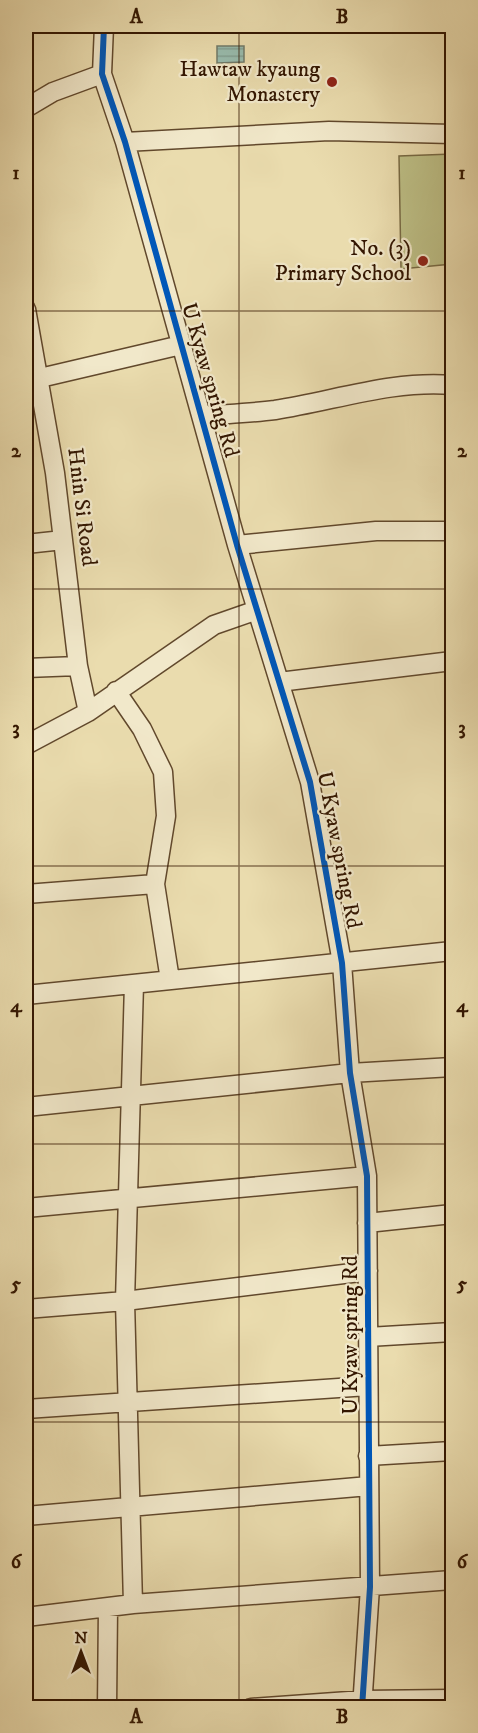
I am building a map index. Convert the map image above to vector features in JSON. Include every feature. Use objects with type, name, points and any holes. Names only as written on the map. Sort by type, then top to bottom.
[{"type":"street","name":"U Kyaw spring Rd","points":[[104,26],[102,74],[125,142],[237,546],[310,782],[342,963],[350,1073],[367,1176],[370,1587],[362,1703]]},
{"type":"street","points":[[26,108],[53,92],[102,74]]},
{"type":"street","points":[[125,142],[329,131],[453,134]]},
{"type":"street","name":"Hnin Si Road","points":[[26,309],[35,386],[63,540],[78,666],[88,712]]},
{"type":"street","points":[[35,386],[181,345]]},
{"type":"street","points":[[201,416],[275,410],[423,382],[453,385]]},
{"type":"street","points":[[237,546],[376,531],[453,531]]},
{"type":"street","points":[[26,544],[63,540]]},
{"type":"street","points":[[26,745],[88,712],[214,626],[257,610]]},
{"type":"street","points":[[279,682],[453,661]]},
{"type":"street","points":[[26,668],[78,666]]},
{"type":"street","points":[[116,691],[142,729],[163,772],[166,816],[155,884],[170,980]]},
{"type":"street","points":[[26,894],[155,884]]},
{"type":"street","points":[[26,995],[453,951]]},
{"type":"street","points":[[133,1604],[125,1301],[129,1096],[134,984]]},
{"type":"street","points":[[26,1107],[350,1073],[453,1067]]},
{"type":"street","points":[[26,1208],[367,1176]]},
{"type":"street","points":[[367,1223],[453,1214]]},
{"type":"street","points":[[26,1309],[125,1301],[368,1271]]},
{"type":"street","points":[[368,1337],[453,1332]]},
{"type":"street","points":[[26,1409],[368,1386]]},
{"type":"street","points":[[368,1456],[453,1451]]},
{"type":"street","points":[[26,1516],[369,1486]]},
{"type":"street","points":[[26,1617],[133,1604],[453,1580]]},
{"type":"street","points":[[106,1707],[108,1607]]},
{"type":"street","points":[[250,1707],[453,1699]]},
{"type":"green space","points":[[452,154],[452,264],[401,269],[399,156]]},
{"type":"shaded area","points":[[217,46],[244,46],[244,62],[217,63]]},
{"type":"cycle path","points":[[104,26],[102,74],[125,142],[237,545],[310,782],[342,963],[350,1073],[367,1176],[370,1587],[362,1708]]},
{"type":"place","name":"Hawtaw kyaung Monastery","points":[[332,82]]},
{"type":"place","name":"No. (3) Primary School","points":[[423,261]]}]
